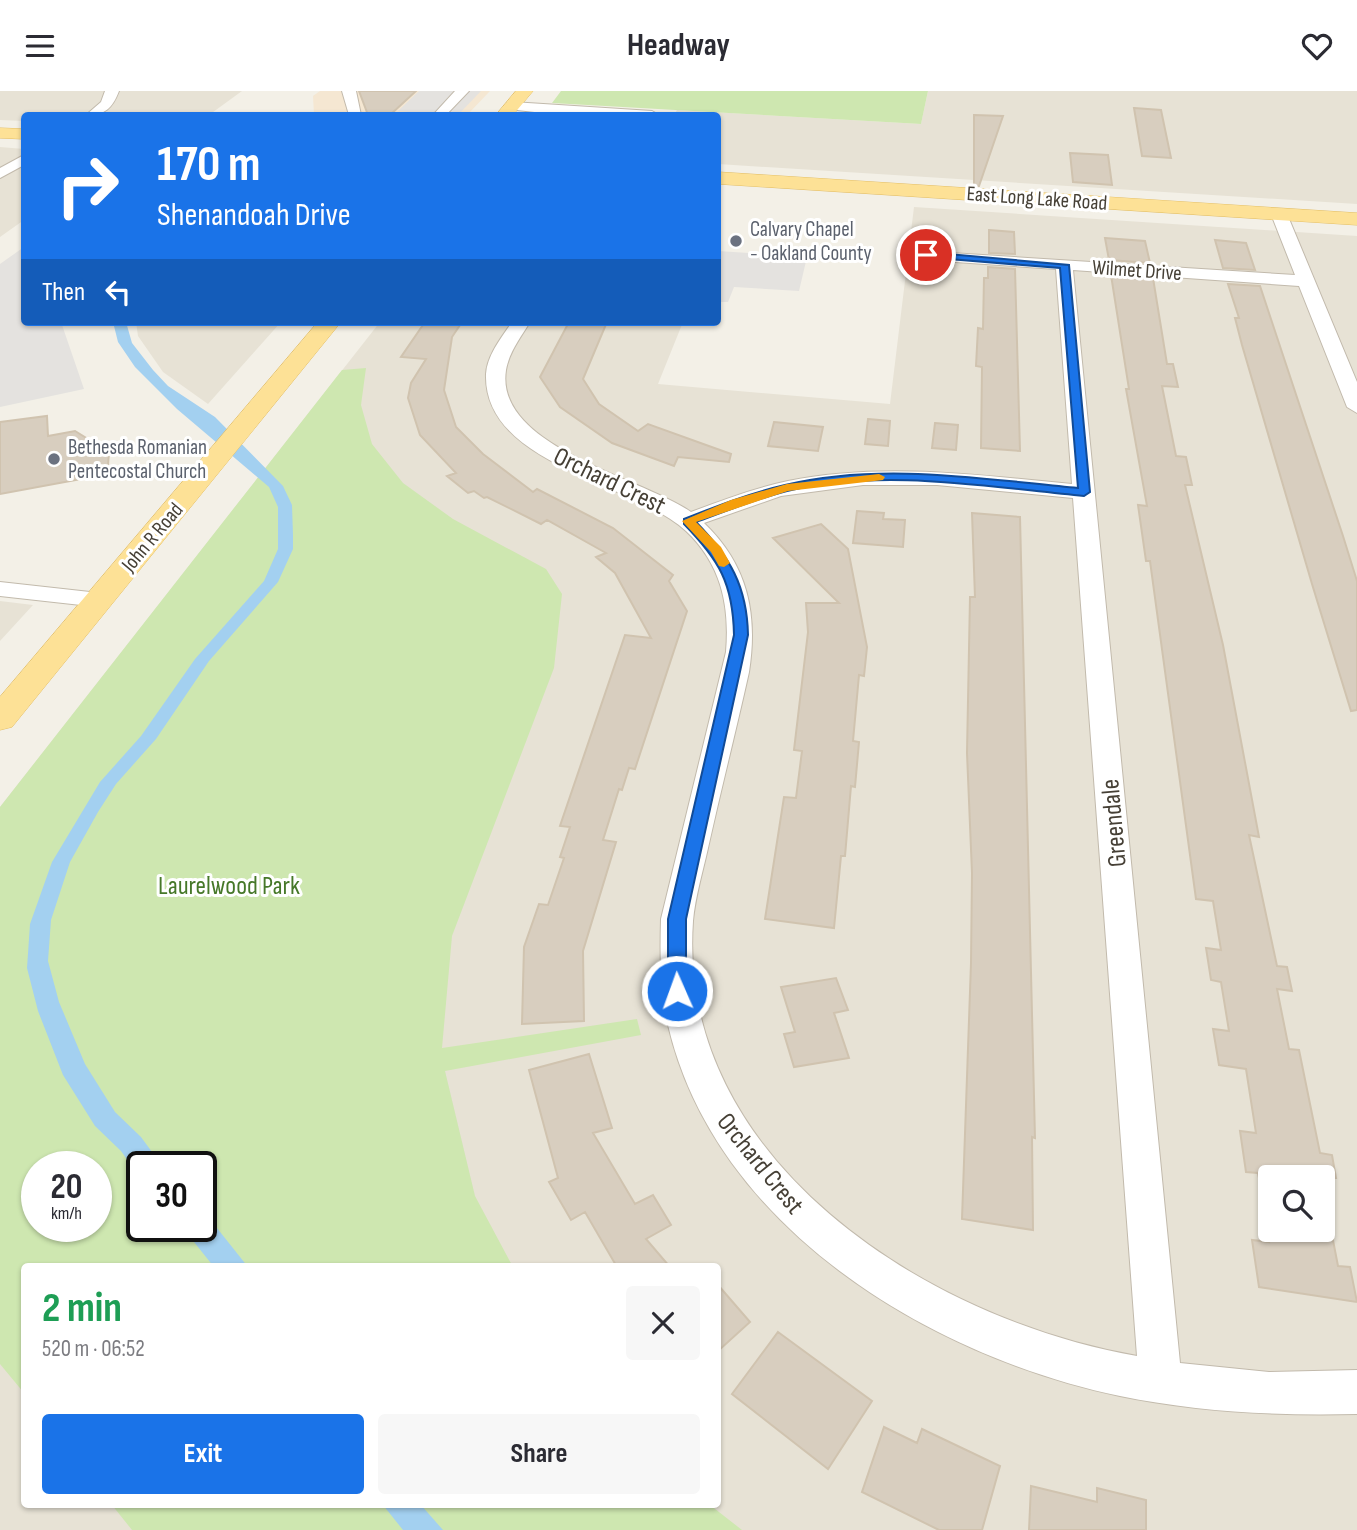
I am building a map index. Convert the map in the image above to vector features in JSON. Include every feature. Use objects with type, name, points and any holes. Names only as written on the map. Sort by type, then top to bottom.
[{"type":"main road","points":[[508,111],[525,91]]},
{"type":"main road","points":[[0,133],[21,134]]},
{"type":"main road","name":"East Long Lake Road","points":[[721,178],[1357,219]]},
{"type":"main road","name":"John R Road","points":[[0,719],[327,326]]},
{"type":"street","points":[[96,112],[107,104],[112,91]]},
{"type":"street","points":[[349,91],[354,112]]},
{"type":"street","points":[[442,112],[462,91]]},
{"type":"street","points":[[508,111],[538,112]]},
{"type":"street","points":[[0,174],[21,161]]},
{"type":"street","points":[[1279,213],[1357,407]]},
{"type":"street","name":"Wilmet Drive","points":[[926,255],[1306,281]]},
{"type":"street","name":"Greendale","points":[[1064,265],[1160,1381]]},
{"type":"street","name":"Orchard Crest","points":[[519,326],[499,360],[496,376],[499,399],[513,420],[534,440],[560,457],[649,496],[688,521],[716,550],[729,573],[740,612],[737,659],[677,919],[675,952],[677,991],[687,1035],[701,1075],[719,1111],[744,1149],[785,1200],[841,1251],[910,1297],[1023,1348],[1105,1371],[1160,1381],[1258,1393],[1357,1392]]},
{"type":"street","points":[[688,521],[735,503],[787,488],[846,479],[927,478],[1084,492]]},
{"type":"street","points":[[0,589],[99,600]]},
{"type":"shaded area","points":[[0,91],[242,91],[213,112],[21,112],[21,121],[0,120]]},
{"type":"shaded area","points":[[320,91],[490,91],[470,112],[314,112],[313,96]]},
{"type":"shaded area","points":[[419,91],[481,91],[461,112],[398,111]]},
{"type":"shaded area","points":[[928,91],[1357,91],[1357,204],[721,164],[721,113],[921,124]]},
{"type":"shaded area","points":[[677,110],[712,112],[676,112]]},
{"type":"shaded area","points":[[0,147],[21,149],[21,222],[0,237]]},
{"type":"shaded area","points":[[914,207],[1357,236],[1357,1530],[0,1530],[0,807],[377,326],[681,326],[658,384],[890,404]]},
{"type":"shaded area","points":[[21,249],[21,326],[62,326],[84,389],[0,407],[0,264]]},
{"type":"shaded area","points":[[721,251],[807,257],[799,291],[734,287],[728,302],[721,302]]},
{"type":"shaded area","points":[[137,326],[277,326],[208,404],[163,372],[138,336]]},
{"type":"shaded area","points":[[0,601],[33,605],[0,641]]},
{"type":"green space","points":[[561,91],[928,91],[921,124],[552,103]]},
{"type":"green space","name":"Laurelwood Park","points":[[366,368],[361,405],[372,444],[403,483],[453,519],[546,569],[562,594],[554,668],[452,936],[442,1048],[637,1019],[641,1035],[445,1071],[475,1196],[511,1263],[21,1263],[21,1389],[0,1364],[0,807],[342,370]]},
{"type":"green space","points":[[114,1508],[714,1508],[742,1530],[132,1530]]},
{"type":"water","points":[[114,326],[127,326],[132,343],[168,386],[215,417],[283,486],[292,505],[293,549],[278,582],[209,661],[156,739],[116,784],[70,862],[51,920],[48,961],[59,1002],[85,1064],[115,1112],[151,1151],[126,1151],[126,1158],[95,1126],[63,1075],[38,1011],[27,968],[30,924],[52,862],[100,782],[141,736],[195,659],[264,581],[278,549],[278,507],[269,487],[177,409],[135,367],[118,342]]},
{"type":"water","points":[[217,1228],[245,1263],[211,1263],[194,1242],[217,1242]]},
{"type":"water","points":[[385,1508],[424,1508],[443,1530],[403,1530]]},
{"type":"building","points":[[359,91],[416,91],[393,112],[367,112]]},
{"type":"building","points":[[1134,108],[1161,110],[1171,158],[1142,156]]},
{"type":"building","points":[[974,115],[1003,116],[979,186],[974,186]]},
{"type":"building","points":[[1070,153],[1108,155],[1112,185],[1073,182]]},
{"type":"building","points":[[989,230],[1014,232],[1015,254],[989,253]]},
{"type":"building","points":[[1105,238],[1145,241],[1150,263],[1109,260]]},
{"type":"building","points":[[1215,240],[1246,243],[1255,270],[1223,268]]},
{"type":"building","points":[[988,267],[1015,269],[1020,451],[981,448],[982,367],[976,366],[978,328],[983,329],[984,278],[988,278]]},
{"type":"building","points":[[1111,275],[1153,278],[1167,364],[1173,364],[1178,387],[1162,386],[1176,456],[1186,457],[1192,485],[1185,485],[1223,645],[1259,837],[1249,835],[1277,966],[1287,967],[1292,991],[1277,989],[1289,1049],[1299,1050],[1320,1153],[1332,1155],[1334,1165],[1258,1165],[1258,1173],[1246,1172],[1240,1131],[1256,1133],[1246,1069],[1219,1065],[1213,1029],[1229,1031],[1221,982],[1211,980],[1206,948],[1221,950],[1213,901],[1196,899],[1150,561],[1146,561],[1138,505],[1147,506],[1126,389],[1129,389]]},
{"type":"building","points":[[1228,284],[1260,286],[1357,581],[1357,710],[1351,711],[1312,584],[1242,345],[1235,318],[1239,318]]},
{"type":"building","points":[[422,326],[459,326],[452,337],[444,390],[456,427],[483,454],[533,492],[537,489],[613,528],[673,575],[669,581],[687,611],[635,769],[629,768],[622,790],[619,789],[603,840],[616,842],[583,951],[584,1021],[522,1024],[524,947],[539,904],[548,905],[564,858],[560,857],[570,827],[560,826],[625,635],[651,638],[615,573],[596,557],[606,553],[547,520],[541,524],[474,491],[468,493],[447,476],[456,473],[420,435],[408,398],[411,383],[426,359],[401,357]]},
{"type":"building","points":[[567,326],[605,326],[583,379],[599,404],[638,431],[648,424],[731,454],[729,462],[678,457],[674,466],[612,443],[560,407],[540,377]]},
{"type":"building","name":"Bethesda Romanian Pentecostal Church","points":[[47,416],[48,436],[75,431],[109,452],[108,466],[81,479],[0,494],[0,422]]},
{"type":"building","points":[[868,419],[890,421],[888,446],[865,444]]},
{"type":"building","points":[[774,422],[823,427],[818,451],[768,446]]},
{"type":"building","points":[[935,423],[958,425],[956,450],[932,448]]},
{"type":"building","points":[[857,511],[884,513],[883,519],[905,520],[903,547],[853,543]]},
{"type":"building","points":[[972,513],[1020,517],[1035,1138],[1032,1137],[1033,1230],[962,1219],[971,963],[972,873],[967,753],[970,597],[975,597]]},
{"type":"building","points":[[821,524],[848,549],[867,647],[864,676],[859,675],[853,741],[859,742],[855,787],[851,786],[845,856],[841,856],[834,928],[765,919],[784,797],[796,798],[802,751],[794,750],[808,632],[806,603],[839,603],[773,538]]},
{"type":"building","points":[[836,978],[848,1010],[834,1013],[849,1058],[794,1067],[784,1034],[795,1032],[781,987]]},
{"type":"building","points":[[589,1054],[612,1128],[593,1133],[635,1204],[653,1195],[671,1225],[646,1239],[667,1263],[615,1263],[585,1212],[571,1220],[549,1182],[558,1178],[529,1070]]},
{"type":"building","points":[[1252,1240],[1333,1242],[1338,1266],[1350,1267],[1357,1302],[1259,1287]]},
{"type":"building","points":[[721,1288],[750,1322],[721,1348]]},
{"type":"building","points":[[778,1332],[872,1401],[828,1469],[732,1394]]},
{"type":"building","points":[[884,1427],[917,1443],[922,1429],[1000,1466],[982,1530],[939,1530],[862,1492]]},
{"type":"building","points":[[1031,1486],[1097,1502],[1097,1488],[1146,1500],[1146,1530],[1029,1530]]},
{"type":"slow traffic","points":[[724,563],[716,550],[688,521],[735,503],[787,488],[879,477]]},
{"type":"place","name":"Calvary Chapel - Oakland County","points":[[736,241]]},
{"type":"place","name":"Bethesda Romanian Pentecostal Church","points":[[54,459]]},
{"type":"route","points":[[677,991],[677,919],[741,635],[736,591],[729,573],[716,550],[688,521],[735,503],[787,488],[870,477],[927,478],[1084,492],[1064,265],[926,255]]}]
